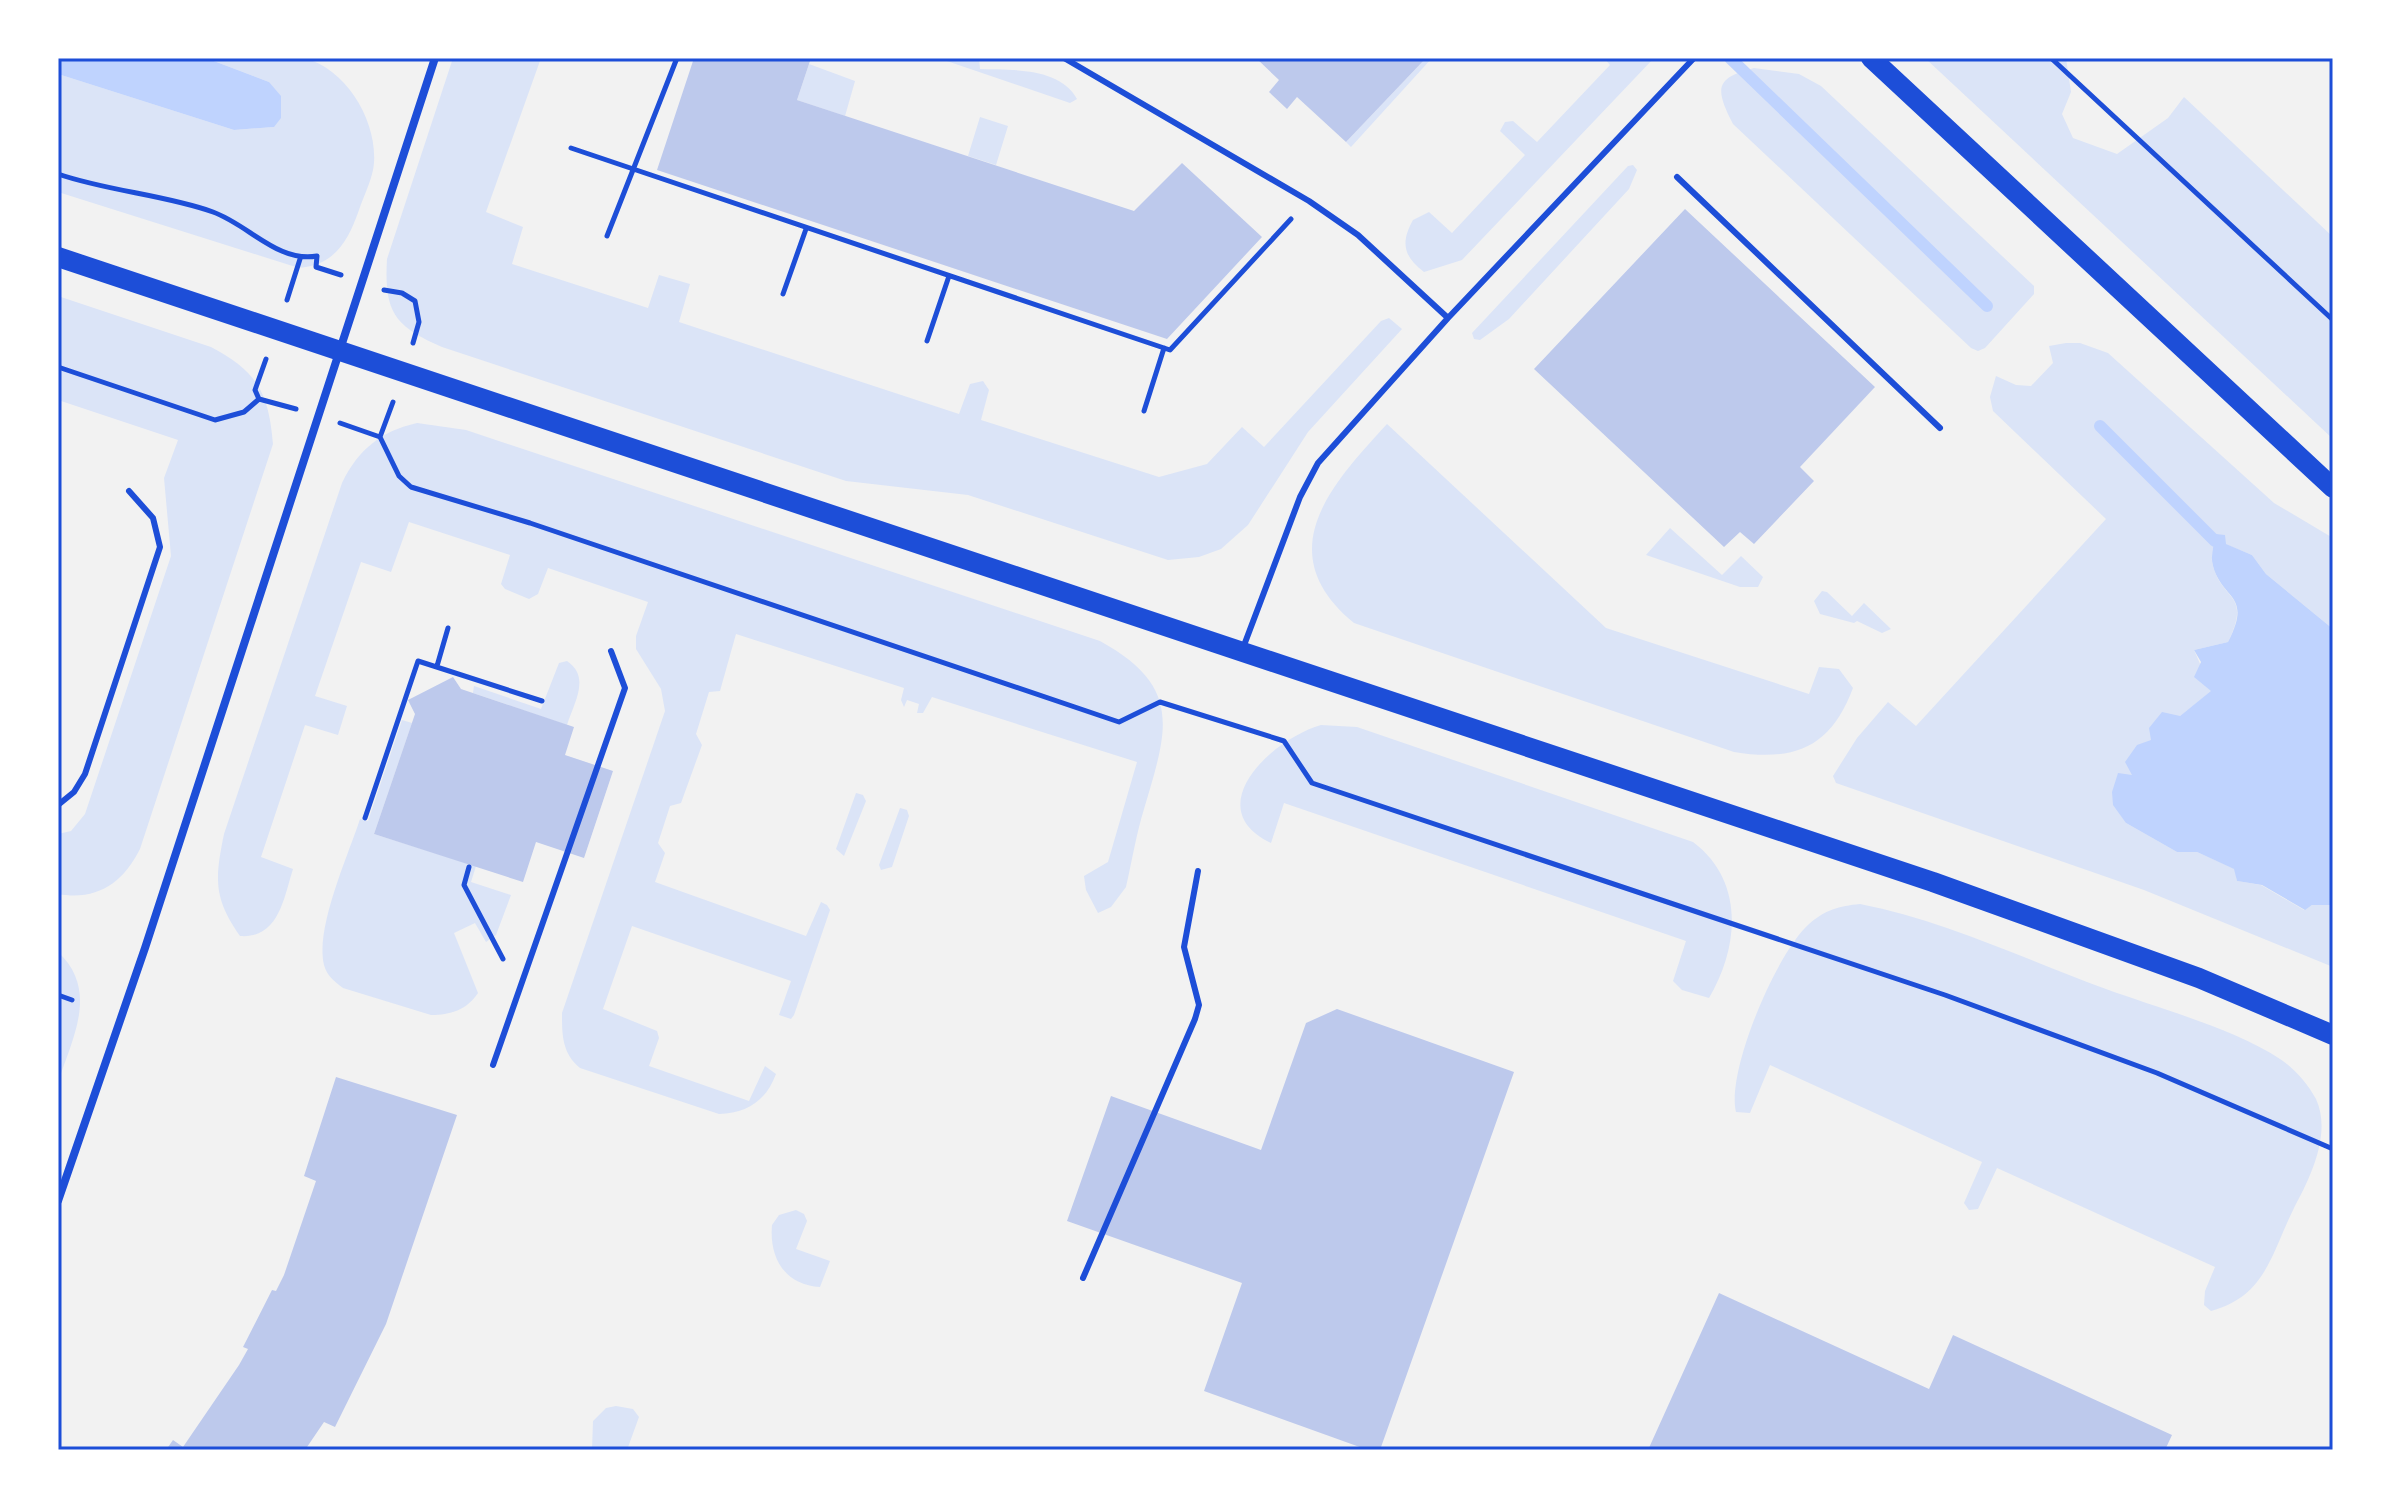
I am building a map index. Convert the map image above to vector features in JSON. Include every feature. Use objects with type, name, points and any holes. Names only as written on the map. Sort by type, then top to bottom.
[{"type":"main road","points":[[1871,58],[2333,488]]},
{"type":"main road","points":[[58,257],[2045,921],[2199,978],[2333,1035]]},
{"type":"street","points":[[58,1201],[145,948],[435,58]]},
{"type":"lane","points":[[1064,58],[1309,201],[1358,235],[1448,318]]},
{"type":"lane","points":[[1241,653],[1284,537],[1318,463],[1448,318],[1694,58]]},
{"type":"lane","points":[[1677,177],[1940,428]]},
{"type":"lane","points":[[58,805],[74,792],[85,774],[160,547],[153,518],[129,491]]},
{"type":"lane","points":[[493,1065],[625,688],[611,651]]},
{"type":"lane","points":[[1083,1278],[1199,1005],[1184,947],[1198,871]]},
{"type":"path","points":[[607,236],[677,58]]},
{"type":"path","points":[[2051,58],[2333,320]]},
{"type":"path","points":[[571,148],[1170,350],[1309,201]]},
{"type":"path","points":[[58,174],[212,211],[287,255],[300,259],[317,256],[316,267]]},
{"type":"path","points":[[783,294],[806,229]]},
{"type":"path","points":[[299,268],[300,259]]},
{"type":"path","points":[[927,341],[949,276]]},
{"type":"path","points":[[385,291],[402,293],[415,301],[419,322],[416,335]]},
{"type":"path","points":[[1144,411],[1164,348]]},
{"type":"path","points":[[58,367],[215,420],[244,412],[259,399],[267,399]]},
{"type":"path","points":[[258,384],[255,390],[259,399]]},
{"type":"path","points":[[380,437],[399,476],[411,487],[530,523],[1119,722],[1160,702],[1284,741],[1312,783],[1945,995],[2157,1073],[2333,1149]]},
{"type":"path","points":[[437,666],[448,628]]},
{"type":"path","points":[[365,818],[418,661],[542,701]]},
{"type":"path","points":[[469,867],[464,885],[467,895],[520,989]]},
{"type":"path","points":[[58,995],[72,1000]]},
{"type":"shaded area","points":[[269,55],[304,58],[334,73],[356,99],[370,130],[374,163],[350,232],[331,257],[299,268],[58,192],[58,74],[234,130],[274,127],[269,82],[206,58]]},
{"type":"shaded area","points":[[453,58],[541,58],[486,212],[523,227],[512,264],[648,308],[659,275],[690,284],[679,322],[959,414],[970,384],[983,381],[989,390],[981,420],[1159,477],[1207,464],[1242,427],[1264,447],[1381,321],[1389,318],[1402,329],[1308,432],[1248,525],[1221,549],[1199,557],[1168,560],[968,495],[846,481],[442,347],[403,324],[390,305],[387,259]]},
{"type":"shaded area","points":[[938,58],[979,58],[980,69],[1034,72],[1059,81],[1077,99],[1070,103]]},
{"type":"shaded area","points":[[1426,58],[1432,58],[1351,147],[1346,142]]},
{"type":"shaded area","points":[[1604,58],[1654,58],[1462,260],[1424,272],[1417,266],[1408,255],[1405,243],[1413,220],[1429,212],[1452,233],[1525,155],[1500,131],[1505,122],[1513,121],[1537,142],[1610,65]]},
{"type":"shaded area","points":[[1925,58],[2066,58],[2071,92],[2062,114],[2073,138],[2117,154],[2168,118],[2184,97],[2333,237],[2333,439]]},
{"type":"shaded area","points":[[809,64],[855,81],[845,116],[797,100]]},
{"type":"shaded area","points":[[1754,68],[1799,74],[1821,86],[2034,286],[2034,294],[1985,348],[1978,351],[1971,348],[1733,124],[1723,101],[1722,86],[1732,76]]},
{"type":"shaded area","points":[[980,117],[1008,126],[996,165],[968,156]]},
{"type":"shaded area","points":[[1633,165],[1637,170],[1629,189],[1509,319],[1480,340],[1474,339],[1472,333],[1628,166]]},
{"type":"shaded area","points":[[58,296],[211,347],[227,356],[258,385],[268,411],[273,444],[140,849],[117,880],[85,895],[58,894],[58,834],[71,831],[85,814],[171,556],[164,478],[178,440],[58,400]]},
{"type":"shaded area","points":[[2080,343],[2108,353],[2274,503],[2333,538],[2333,629],[2266,574],[2252,555],[2225,544],[2216,534],[2212,562],[2217,577],[2236,606],[2235,626],[2228,642],[2194,650],[2212,691],[2175,720],[2151,745],[2136,776],[2126,823],[2177,852],[2197,852],[2235,869],[2237,881],[2261,885],[2304,910],[2312,905],[2333,905],[2333,967],[2144,890],[1836,783],[1833,776],[1857,738],[1888,702],[1916,726],[2106,519],[1993,411],[1990,397],[1996,376],[2016,385],[2031,386],[2053,363],[2049,346]]},
{"type":"shaded area","points":[[417,423],[466,430],[1100,641],[1127,658],[1146,676],[1157,694],[1162,713],[1162,734],[1126,887],[1111,907],[1098,913],[1086,890],[1084,876],[1108,862],[1137,762],[932,697],[923,713],[917,713],[919,704],[907,700],[904,707],[901,700],[904,688],[736,634],[720,691],[709,692],[696,734],[702,745],[681,803],[670,806],[658,843],[665,853],[655,882],[806,936],[821,902],[827,905],[830,910],[794,1015],[791,1019],[779,1015],[791,981],[632,926],[603,1009],[657,1031],[659,1038],[649,1066],[749,1101],[765,1066],[776,1074],[767,1092],[754,1104],[719,1114],[580,1068],[566,1050],[562,1013],[665,711],[661,689],[636,649],[636,636],[648,602],[548,568],[538,594],[529,599],[505,589],[501,584],[510,555],[409,522],[391,572],[361,562],[315,696],[347,706],[338,735],[305,725],[261,857],[293,869],[286,892],[272,924],[253,935],[240,936],[225,910],[218,887],[224,834],[342,483],[355,461],[372,444],[392,431]]},
{"type":"shaded area","points":[[1387,424],[1606,628],[1809,694],[1819,667],[1839,669],[1853,688],[1834,724],[1822,737],[1793,752],[1756,755],[1734,752],[1354,623],[1328,597],[1315,570],[1312,545],[1318,519],[1330,495]]},
{"type":"shaded area","points":[[1670,528],[1722,575],[1741,556],[1763,577],[1758,587],[1740,587],[1646,555]]},
{"type":"shaded area","points":[[1822,591],[1827,592],[1852,616],[1864,603],[1891,629],[1882,633],[1857,621],[1854,623],[1820,614],[1814,601]]},
{"type":"shaded area","points":[[567,661],[578,675],[579,691],[567,725],[473,693],[474,686],[541,709],[559,663]]},
{"type":"shaded area","points":[[402,720],[412,723],[374,834],[476,866],[471,882],[511,895],[496,935],[486,942],[475,923],[454,933],[478,993],[463,1007],[445,1014],[431,1015],[343,988],[329,975],[324,965],[324,932],[334,892],[360,819],[368,821]]},
{"type":"shaded area","points":[[1321,725],[1357,727],[1693,842],[1710,858],[1722,876],[1732,916],[1726,958],[1709,998],[1682,990],[1673,981],[1686,941],[1284,803],[1271,843],[1250,828],[1241,812],[1242,794],[1250,776],[1264,759],[1282,744]]},
{"type":"shaded area","points":[[856,793],[863,795],[866,801],[844,856],[836,849]]},
{"type":"shaded area","points":[[900,808],[907,810],[909,816],[892,867],[881,870],[879,865]]},
{"type":"shaded area","points":[[1860,904],[1954,930],[2219,1029],[2262,1048],[2295,1072],[2316,1099],[2322,1127],[2320,1141],[2306,1183],[2272,1257],[2255,1284],[2244,1295],[2211,1311],[2204,1305],[2205,1291],[2215,1267],[1997,1168],[1978,1209],[1969,1210],[1964,1203],[1982,1162],[1770,1065],[1750,1113],[1736,1112],[1735,1093],[1746,1042],[1783,959],[1796,938],[1815,919],[1845,906]]},
{"type":"shaded area","points":[[58,952],[70,967],[80,998],[75,1031],[58,1082]]},
{"type":"shaded area","points":[[796,1210],[804,1214],[807,1221],[796,1249],[830,1261],[820,1287],[797,1281],[789,1275],[782,1268],[773,1248],[772,1225],[779,1215]]},
{"type":"shaded area","points":[[606,1408],[633,1409],[639,1417],[627,1450],[592,1450],[593,1421]]},
{"type":"water","points":[[58,58],[206,58],[269,82],[281,96],[281,118],[274,127],[234,130],[58,74]]},
{"type":"water","points":[[2216,534],[2225,535],[2226,544],[2252,555],[2266,574],[2333,629],[2333,905],[2312,905],[2305,910],[2262,885],[2237,881],[2234,869],[2197,852],[2177,852],[2126,823],[2113,805],[2112,792],[2118,773],[2132,775],[2125,762],[2137,745],[2151,740],[2149,728],[2162,712],[2180,716],[2211,691],[2194,677],[2201,662],[2194,650],[2228,642],[2237,615],[2237,606],[2213,566]]},
{"type":"building","points":[[694,58],[811,58],[797,100],[1134,211],[1182,163],[1262,237],[1167,339],[657,170]]},
{"type":"building","points":[[1256,58],[1426,58],[1346,142],[1297,97],[1287,109],[1269,92],[1279,80]]},
{"type":"building","points":[[1685,209],[1875,387],[1800,467],[1814,481],[1754,544],[1740,532],[1724,547],[1534,369]]},
{"type":"building","points":[[453,677],[461,689],[574,727],[565,755],[613,771],[584,858],[536,842],[523,882],[374,834],[415,714],[408,700]]},
{"type":"building","points":[[1337,1009],[1514,1072],[1380,1450],[1368,1450],[1204,1391],[1242,1283],[1067,1221],[1111,1096],[1261,1150],[1306,1023]]},
{"type":"building","points":[[336,1077],[457,1115],[386,1324],[335,1427],[324,1422],[305,1450],[166,1450],[173,1440],[183,1447],[239,1365],[248,1349],[243,1347],[272,1290],[276,1291],[284,1275],[316,1181],[304,1176]]},
{"type":"building","points":[[1719,1293],[1929,1389],[1953,1335],[2172,1435],[2165,1450],[1648,1450]]},
{"type":"waterway","points":[[1730,58],[1987,306]]},
{"type":"waterway","points":[[2100,426],[2215,541]]}]
